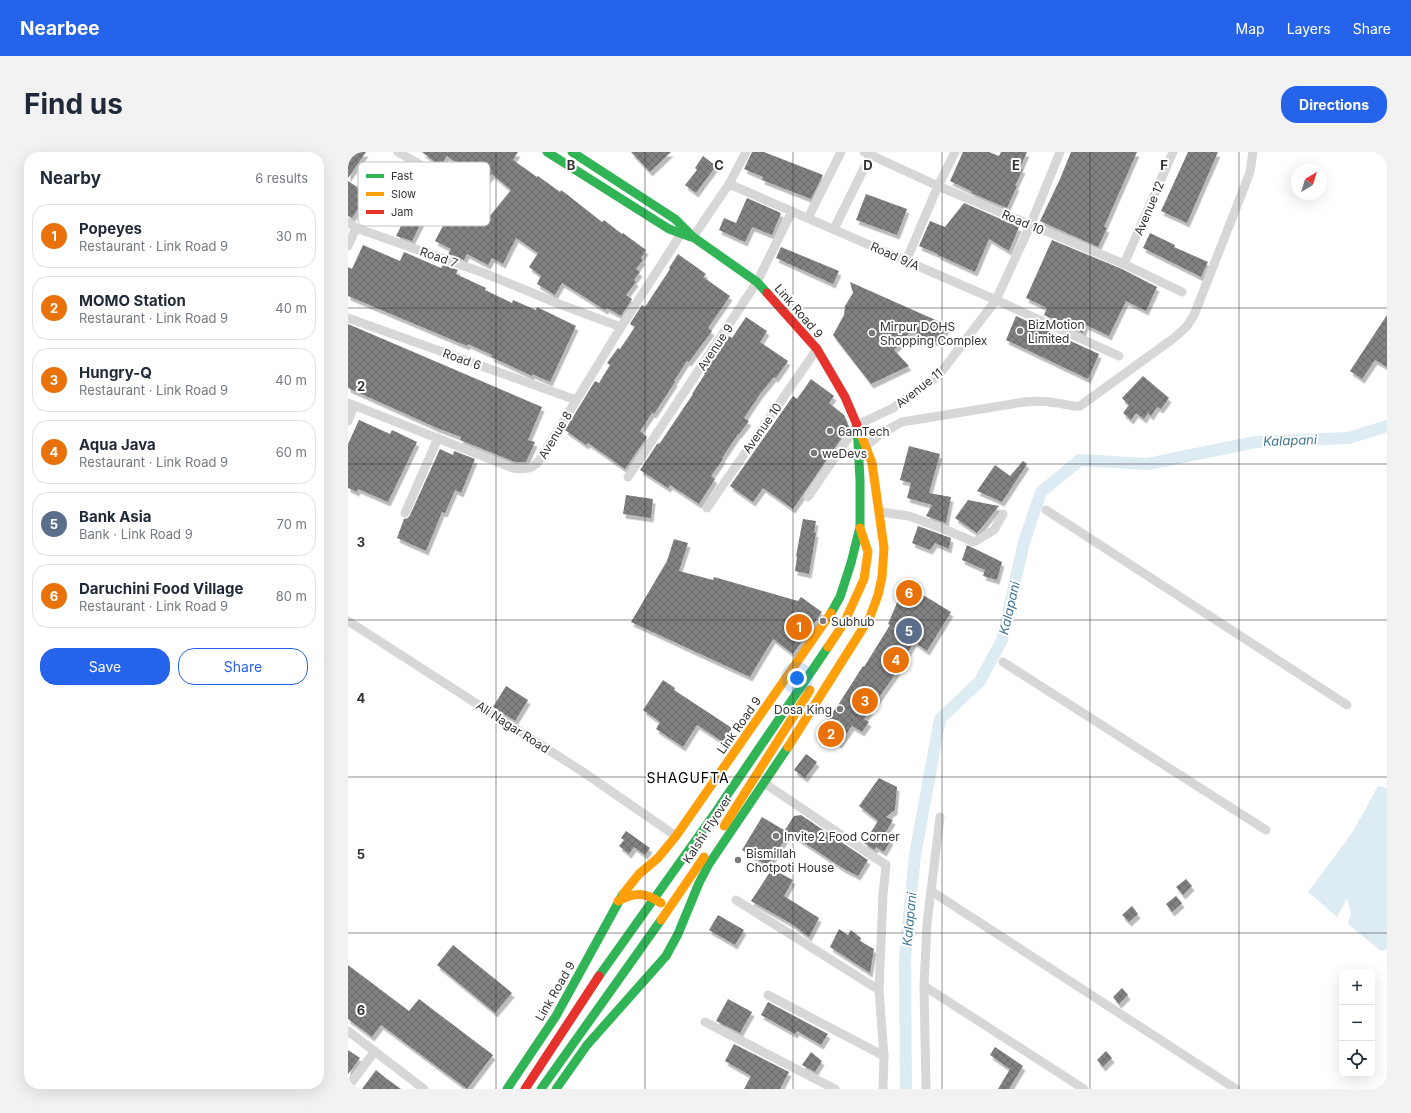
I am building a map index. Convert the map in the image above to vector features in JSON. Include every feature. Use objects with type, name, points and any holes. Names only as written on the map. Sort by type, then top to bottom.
[{"type":"main road","name":"Link Road 9","points":[[547,152],[669,229],[693,237]]},
{"type":"main road","name":"Link Road 9","points":[[556,1089],[587,1045],[666,956],[678,934],[699,883],[709,864],[828,687],[870,617],[878,595],[882,577],[884,548],[872,463],[866,446],[845,397],[817,349],[804,332],[757,282],[693,237],[675,219],[572,152]]},
{"type":"main road","name":"Link Road 9","points":[[507,1089],[556,1016],[626,888],[639,874],[658,858],[676,836],[832,612],[840,597],[860,527],[860,480],[857,425]]},
{"type":"main road","name":"Kalshi Flyover","points":[[541,1089],[675,900],[718,836],[855,618],[870,579],[881,522]]},
{"type":"main road","points":[[525,1089],[602,971],[715,813],[844,623],[864,580],[868,552],[860,527]]},
{"type":"main road","points":[[618,902],[627,896],[636,894],[646,894],[652,896],[667,909],[674,920],[678,934]]},
{"type":"street","points":[[398,152],[415,162]]},
{"type":"street","points":[[693,237],[728,184],[746,152]]},
{"type":"street","points":[[808,218],[841,152]]},
{"type":"street","points":[[906,261],[938,186],[955,152]]},
{"type":"street","name":"Avenue 11","points":[[857,425],[893,408],[939,376],[996,300],[1030,226],[1060,152]]},
{"type":"street","name":"Avenue 12","points":[[1124,264],[1173,152]]},
{"type":"street","points":[[866,446],[882,433],[902,422],[1024,402],[1044,401],[1060,403],[1072,407],[1080,406],[1174,338],[1187,326],[1194,315],[1250,172],[1253,152]]},
{"type":"street","points":[[834,229],[869,153]]},
{"type":"street","name":"Road 10","points":[[869,153],[938,186],[1030,226],[1124,264],[1182,292]]},
{"type":"street","name":"Road 9/A","points":[[728,184],[996,300],[1119,356]]},
{"type":"street","name":"Avenue 9","points":[[628,477],[757,282],[792,211]]},
{"type":"street","name":"Road 7","points":[[348,222],[356,228],[484,273],[621,327]]},
{"type":"street","points":[[348,246],[356,228]]},
{"type":"street","name":"Avenue 8","points":[[351,405],[513,468],[522,470],[535,466],[621,327],[681,234]]},
{"type":"street","name":"Road 6","points":[[348,318],[576,400]]},
{"type":"street","name":"Avenue 10","points":[[707,508],[817,349]]},
{"type":"street","points":[[348,421],[351,405]]},
{"type":"street","points":[[808,497],[857,425]]},
{"type":"street","points":[[405,513],[438,438]]},
{"type":"street","points":[[1046,510],[1347,705]]},
{"type":"street","points":[[880,512],[909,516],[974,542],[994,530],[1003,514]]},
{"type":"street","name":"Ali Nagar Road","points":[[348,621],[583,772],[676,836]]},
{"type":"street","points":[[1003,662],[1266,830]]},
{"type":"street","points":[[764,783],[886,865],[883,894],[879,990],[884,1056],[883,1089]]},
{"type":"street","points":[[926,1089],[924,986],[931,890],[940,817]]},
{"type":"street","points":[[931,890],[1236,1089]]},
{"type":"street","points":[[736,900],[879,990]]},
{"type":"street","points":[[924,986],[1084,1089]]},
{"type":"street","points":[[768,995],[884,1056]]},
{"type":"street","points":[[705,1022],[835,1089]]},
{"type":"street","points":[[348,1031],[424,1089]]},
{"type":"street","points":[[348,1087],[375,1051]]},
{"type":"shaded area","points":[[1378,786],[1387,788],[1387,949],[1381,951],[1348,924],[1351,913],[1347,899],[1337,917],[1308,892],[1352,833]]},
{"type":"building","points":[[348,152],[366,152],[358,162],[348,178]]},
{"type":"building","points":[[422,152],[518,152],[513,160],[560,192],[561,190],[602,222],[604,220],[646,250],[641,258],[643,260],[636,269],[640,272],[634,280],[636,282],[626,295],[632,299],[621,316],[607,308],[605,310],[562,283],[555,295],[537,284],[541,276],[529,267],[538,253],[516,238],[503,264],[492,258],[488,265],[467,254],[464,260],[448,254],[451,249],[435,241],[443,226],[490,226],[490,216],[511,190],[492,174],[490,176],[490,162],[456,162],[447,156],[443,162],[435,162]]},
{"type":"building","points":[[631,152],[671,152],[650,172]]},
{"type":"building","points":[[752,152],[764,152],[823,175],[811,199],[762,180],[763,177],[744,169]]},
{"type":"building","points":[[963,152],[989,152],[999,156],[1001,152],[1027,152],[1020,168],[1023,169],[1015,186],[1017,186],[1007,208],[971,193],[973,192],[950,181]]},
{"type":"building","points":[[1071,152],[1137,152],[1104,227],[1107,228],[1098,247],[1040,221]]},
{"type":"building","points":[[1188,152],[1218,152],[1187,223],[1161,211]]},
{"type":"building","points":[[703,156],[716,166],[696,193],[685,185],[697,170],[695,168]]},
{"type":"building","points":[[348,181],[358,188],[358,209],[352,218],[348,216]]},
{"type":"building","points":[[866,194],[907,209],[897,235],[856,220]]},
{"type":"building","points":[[747,198],[781,213],[772,235],[752,227],[745,242],[719,230],[724,218],[736,223]]},
{"type":"building","points":[[964,203],[1019,227],[1009,251],[989,239],[975,272],[919,246],[930,221],[945,227]]},
{"type":"building","points":[[401,226],[420,226],[412,241],[396,236]]},
{"type":"building","points":[[1150,233],[1175,245],[1174,247],[1208,262],[1201,277],[1143,248]]},
{"type":"building","points":[[1052,240],[1122,269],[1157,287],[1146,311],[1126,301],[1109,336],[1086,325],[1083,333],[1044,315],[1047,308],[1026,298]]},
{"type":"building","points":[[363,245],[400,261],[404,252],[441,268],[443,265],[458,270],[456,274],[486,288],[485,290],[512,303],[513,300],[536,310],[537,307],[576,326],[550,382],[532,374],[532,376],[491,357],[492,355],[468,344],[467,346],[348,296],[348,267],[352,269]]},
{"type":"building","points":[[781,247],[839,271],[833,284],[776,258]]},
{"type":"building","points":[[678,254],[706,274],[703,277],[730,296],[708,328],[712,331],[689,362],[687,361],[654,414],[652,413],[640,431],[647,437],[625,469],[588,443],[586,445],[565,430],[595,381],[599,383],[610,365],[607,363],[618,348],[620,349],[635,327],[630,324],[631,322],[642,305],[645,307]]},
{"type":"building","name":"Mirpur DOHS Shopping Complex","points":[[850,282],[949,326],[936,342],[911,331],[894,350],[909,366],[871,384],[833,335],[844,315],[845,306],[853,293]]},
{"type":"building","points":[[1387,315],[1387,367],[1375,360],[1362,379],[1350,371]]},
{"type":"building","points":[[1016,316],[1099,354],[1088,379],[1006,340]]},
{"type":"building","points":[[746,317],[767,331],[760,342],[788,361],[776,378],[774,377],[760,394],[744,418],[749,421],[738,434],[711,476],[715,479],[699,504],[670,485],[668,488],[640,470],[693,394],[721,347],[729,336],[732,338]]},
{"type":"building","points":[[348,324],[542,407],[528,440],[535,442],[526,462],[515,462],[460,440],[461,437],[437,428],[348,388]]},
{"type":"building","points":[[1143,376],[1169,398],[1161,409],[1157,407],[1151,416],[1148,413],[1144,419],[1136,413],[1131,420],[1123,413],[1129,405],[1122,398]]},
{"type":"building","points":[[811,379],[834,396],[829,403],[844,415],[849,427],[793,509],[763,488],[753,502],[730,486],[793,396],[797,399]]},
{"type":"building","points":[[359,420],[390,434],[392,430],[417,442],[388,502],[358,489],[357,492],[348,488],[348,444]]},
{"type":"building","points":[[909,446],[940,454],[929,493],[951,497],[946,523],[926,516],[932,505],[907,498],[911,483],[900,480]]},
{"type":"building","points":[[440,449],[453,455],[454,451],[475,459],[461,493],[455,490],[445,513],[442,512],[426,551],[397,538],[404,519],[408,518],[410,515]]},
{"type":"building","points":[[1023,461],[1027,464],[1002,502],[977,491],[995,465],[1010,476]]},
{"type":"building","points":[[626,495],[653,499],[651,518],[623,514]]},
{"type":"building","points":[[968,500],[999,506],[977,533],[955,518]]},
{"type":"building","points":[[803,519],[816,521],[814,532],[816,533],[809,574],[795,571],[796,556]]},
{"type":"building","points":[[918,526],[951,538],[949,549],[935,543],[930,550],[912,543]]},
{"type":"building","points":[[674,539],[688,543],[679,571],[713,580],[714,577],[798,601],[801,597],[822,612],[793,654],[773,639],[750,677],[631,622],[667,561]]},
{"type":"building","points":[[967,545],[1002,562],[997,580],[983,576],[985,570],[962,560]]},
{"type":"building","points":[[905,584],[951,612],[927,651],[914,642],[898,670],[864,719],[869,722],[862,732],[852,726],[839,744],[819,730],[838,705],[863,666],[864,667],[890,625],[888,624]]},
{"type":"building","points":[[663,680],[675,688],[674,690],[732,728],[723,742],[697,725],[683,747],[656,729],[660,722],[643,710]]},
{"type":"building","points":[[506,686],[528,700],[515,721],[493,707]]},
{"type":"building","points":[[806,754],[817,762],[805,778],[794,770]]},
{"type":"building","points":[[879,778],[897,787],[895,810],[886,817],[893,820],[884,835],[891,840],[884,852],[876,847],[874,850],[864,843],[878,821],[859,806]]},
{"type":"building","points":[[801,815],[868,860],[858,876],[844,869],[785,830],[794,816]]},
{"type":"building","points":[[762,817],[789,833],[768,866],[742,850]]},
{"type":"building","points":[[626,831],[650,848],[645,855],[634,847],[629,854],[619,846],[624,840],[621,838]]},
{"type":"building","points":[[772,869],[793,880],[784,896],[819,918],[809,937],[792,924],[751,901]]},
{"type":"building","points":[[1186,879],[1192,886],[1183,895],[1176,887]]},
{"type":"building","points":[[1176,896],[1182,903],[1172,912],[1166,904]]},
{"type":"building","points":[[1132,906],[1138,914],[1129,922],[1122,915]]},
{"type":"building","points":[[718,915],[744,930],[735,945],[709,930]]},
{"type":"building","points":[[839,929],[848,935],[851,930],[861,938],[860,941],[874,949],[870,973],[830,947]]},
{"type":"building","points":[[453,945],[512,993],[495,1013],[437,965]]},
{"type":"building","points":[[348,965],[409,1011],[419,999],[493,1055],[467,1089],[381,1025],[372,1037],[348,1019]]},
{"type":"building","points":[[1122,988],[1128,995],[1119,1004],[1113,997]]},
{"type":"building","points":[[728,999],[752,1012],[740,1033],[716,1021]]},
{"type":"building","points":[[768,1002],[828,1034],[821,1045],[797,1031],[795,1034],[761,1015]]},
{"type":"building","points":[[734,1044],[789,1072],[780,1089],[744,1089],[751,1076],[725,1061]]},
{"type":"building","points":[[995,1047],[1023,1066],[1009,1089],[998,1089],[1010,1069],[990,1055]]},
{"type":"building","points":[[348,1050],[360,1058],[348,1074]]},
{"type":"building","points":[[1106,1051],[1112,1058],[1103,1067],[1097,1060]]},
{"type":"building","points":[[811,1052],[822,1061],[815,1072],[802,1065]]},
{"type":"building","points":[[376,1070],[387,1079],[401,1089],[362,1089]]},
{"type":"waterway","name":"Kalapani","points":[[906,1089],[905,958],[915,855],[940,719],[980,681],[1002,640],[1024,542],[1041,492],[1080,460],[1148,464],[1255,442],[1349,438],[1387,426]]},
{"type":"traffic: fast","points":[[547,152],[669,229],[691,237]]},
{"type":"traffic: fast","points":[[572,152],[675,219],[693,237],[757,282],[767,293]]},
{"type":"traffic: fast","points":[[831,613],[840,597],[851,563],[860,527],[860,480],[857,425]]},
{"type":"traffic: fast","points":[[599,976],[715,813],[828,647]]},
{"type":"traffic: fast","points":[[556,1089],[587,1045],[666,956],[678,934],[699,883],[709,864],[788,747]]},
{"type":"traffic: fast","points":[[507,1089],[556,1016],[623,894]]},
{"type":"traffic: fast","points":[[541,1089],[661,920]]},
{"type":"traffic: slow","points":[[788,747],[870,617],[878,595],[882,577],[884,548],[872,463],[862,437]]},
{"type":"traffic: slow","points":[[828,647],[844,623],[864,579],[868,552],[860,528]]},
{"type":"traffic: slow","points":[[623,894],[639,874],[658,858],[676,836],[831,613]]},
{"type":"traffic: slow","points":[[724,826],[810,690]]},
{"type":"traffic: slow","points":[[661,920],[704,857]]},
{"type":"traffic: slow","points":[[618,901],[640,894],[655,899],[661,903]]},
{"type":"traffic: jam","points":[[767,293],[817,349],[845,397],[857,425]]},
{"type":"traffic: jam","points":[[525,1089],[599,976]]},
{"type":"place","name":"BizMotion Limited","points":[[1020,331]]},
{"type":"place","name":"Mirpur DOHS Shopping Complex","points":[[872,333]]},
{"type":"place","name":"6amTech","points":[[830,431]]},
{"type":"place","name":"weDevs","points":[[814,453]]},
{"type":"place","name":"Daruchini Food Village","points":[[909,593]]},
{"type":"place","name":"Subhub","points":[[823,621]]},
{"type":"place","name":"Popeyes","points":[[799,627]]},
{"type":"place","name":"Bank Asia","points":[[909,631]]},
{"type":"place","name":"Aqua Java","points":[[896,660]]},
{"type":"place","name":"Hungry-Q","points":[[865,701]]},
{"type":"place","name":"Dosa King","points":[[840,709]]},
{"type":"place","name":"MOMO Station","points":[[831,734]]},
{"type":"place","name":"Invite 2 Food Corner","points":[[776,836]]},
{"type":"place","name":"Bismillah Chotpoti House","points":[[738,860]]},
{"type":"district","name":"SHAGUFTA","points":[[688,777]]}]
